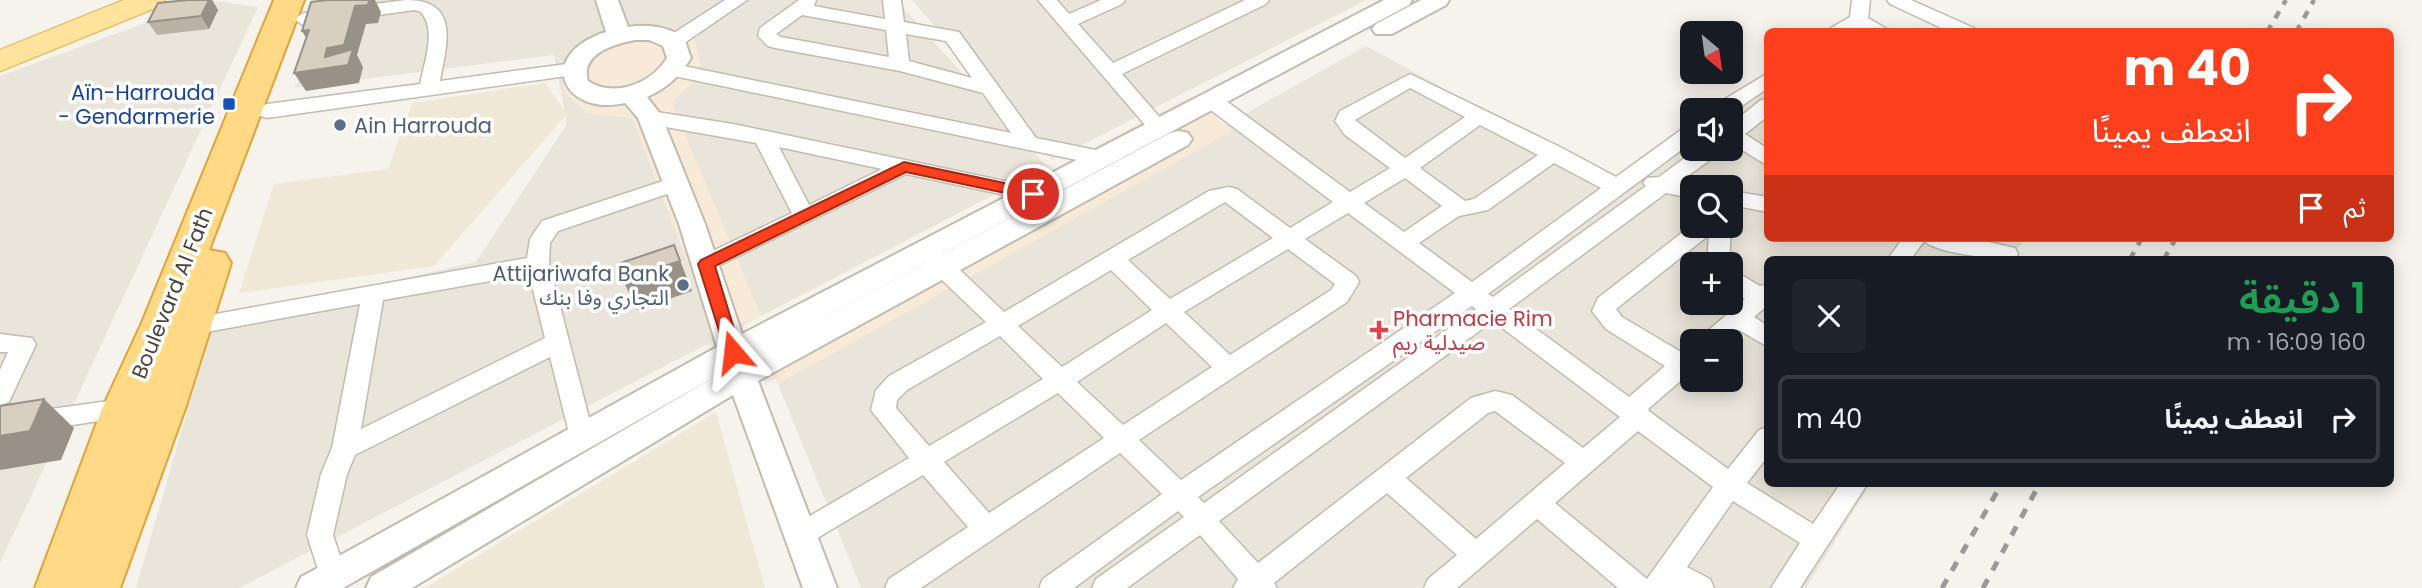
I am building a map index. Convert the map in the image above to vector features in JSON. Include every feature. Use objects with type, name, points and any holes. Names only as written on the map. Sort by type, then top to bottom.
[{"type":"highway","name":"Boulevard Al Fath","points":[[97,588],[164,406],[301,6]]},
{"type":"highway","name":"Boulevard Al Fath","points":[[58,588],[123,409],[301,6]]},
{"type":"main road","points":[[0,50],[121,0]]},
{"type":"main road","points":[[0,61],[150,0]]},
{"type":"street","points":[[607,0],[619,36]]},
{"type":"street","points":[[673,42],[738,0]]},
{"type":"street","points":[[1047,0],[1159,128]]},
{"type":"street","points":[[1067,22],[1116,0]]},
{"type":"street","points":[[1110,72],[1259,0]]},
{"type":"street","points":[[933,259],[1033,194],[1159,128],[1219,107],[1401,0]]},
{"type":"street","points":[[373,293],[345,448],[334,474],[320,535],[323,582],[582,437],[737,364],[1219,107],[1438,0]]},
{"type":"street","points":[[1858,26],[1861,0]]},
{"type":"street","points":[[1896,0],[1958,28]]},
{"type":"street","points":[[898,1],[896,27],[900,65]]},
{"type":"street","points":[[991,89],[900,65],[772,41],[767,32],[804,5],[896,27],[952,36],[991,89],[1030,144]]},
{"type":"street","points":[[301,6],[428,6],[435,13],[438,32],[429,88]]},
{"type":"street","points":[[645,104],[674,70],[679,58],[673,42],[652,33],[619,36],[590,49],[579,59],[574,69],[575,80],[581,87],[593,93],[645,104],[763,137],[1033,194]]},
{"type":"street","points":[[267,111],[574,69]]},
{"type":"street","points":[[674,70],[1101,158]]},
{"type":"street","points":[[1555,153],[1480,205],[1469,209],[1457,206],[1352,131],[1345,121],[1347,116],[1410,80],[1555,153],[1623,182],[1680,189]]},
{"type":"street","points":[[1740,98],[1764,82]]},
{"type":"street","points":[[645,104],[706,264],[737,364],[820,588]]},
{"type":"street","points":[[1219,107],[1470,295],[1635,412],[1731,486],[1816,541]]},
{"type":"street","points":[[1743,125],[1764,108]]},
{"type":"street","points":[[800,535],[1061,380],[1168,311],[1405,168],[1479,116]]},
{"type":"street","points":[[763,137],[804,216]]},
{"type":"street","points":[[1053,588],[1180,495],[1470,295],[1680,140]]},
{"type":"street","points":[[1743,142],[1764,156]]},
{"type":"street","points":[[1106,588],[1695,161]]},
{"type":"street","points":[[706,264],[904,167]]},
{"type":"street","points":[[582,437],[538,264],[537,247],[542,234],[550,226],[675,184]]},
{"type":"street","points":[[899,588],[1339,296],[1348,282],[1229,194],[1209,199],[1004,323],[898,383],[885,397],[883,410],[986,529]]},
{"type":"street","points":[[1743,203],[1764,205]]},
{"type":"street","points":[[1402,244],[1457,206]]},
{"type":"street","points":[[1680,357],[1614,323],[1604,311],[1606,304],[1691,238]]},
{"type":"street","points":[[1901,256],[1912,242]]},
{"type":"street","points":[[1959,242],[2009,250]]},
{"type":"street","points":[[1683,244],[1695,252]]},
{"type":"street","points":[[1112,258],[1228,368]]},
{"type":"street","points":[[933,259],[1004,323],[1180,495],[1256,586],[1480,405],[1503,402],[1584,463]]},
{"type":"street","points":[[190,326],[538,264]]},
{"type":"street","points":[[1743,283],[1764,294]]},
{"type":"street","points":[[1725,329],[1764,296]]},
{"type":"street","points":[[1738,318],[1764,335]]},
{"type":"street","points":[[345,448],[558,342]]},
{"type":"street","points":[[0,343],[24,344],[0,395]]},
{"type":"street","points":[[383,588],[737,364]]},
{"type":"street","points":[[1438,588],[1584,463],[1680,369]]},
{"type":"street","points":[[0,426],[123,409]]},
{"type":"street","points":[[1700,588],[1663,579],[1764,442]]},
{"type":"street","points":[[1388,478],[1476,556]]},
{"type":"street","points":[[1785,588],[1852,487]]},
{"type":"street","points":[[1537,503],[1638,588]]},
{"type":"shaded area","points":[[208,0],[258,7],[0,563],[0,76]]},
{"type":"shaded area","points":[[350,0],[896,0],[1047,167],[239,588],[136,588],[214,320],[476,262],[567,124],[554,55],[294,88]]},
{"type":"shaded area","points":[[912,0],[1366,0],[1052,160]]},
{"type":"shaded area","points":[[628,25],[657,25],[679,29],[694,38],[698,52],[701,66],[691,84],[672,103],[761,316],[715,335],[632,118],[586,113],[564,92],[563,77],[569,61],[583,45],[602,33]]},
{"type":"shaded area","points":[[1366,46],[1622,185],[1680,147],[1680,161],[1743,161],[1743,106],[1764,93],[1764,242],[2022,242],[2013,256],[1764,256],[1764,487],[1869,487],[1806,588],[861,588],[775,377]]},
{"type":"shaded area","points":[[545,83],[567,114],[434,266],[239,293],[274,184],[388,169],[412,103]]},
{"type":"shaded area","points":[[1191,96],[1232,131],[778,384],[751,329]]},
{"type":"shaded area","points":[[716,412],[765,588],[424,588]]},
{"type":"building","points":[[209,0],[201,16],[148,22],[158,3]]},
{"type":"building","points":[[369,0],[368,5],[355,6],[344,45],[327,48],[325,57],[353,49],[348,65],[294,73],[309,30],[302,31],[311,2]]},
{"type":"building","points":[[674,245],[680,261],[623,280],[618,264]]},
{"type":"building","points":[[44,399],[30,431],[0,436],[0,406]]},
{"type":"railway","points":[[2269,28],[2286,0]]},
{"type":"railway","points":[[2298,28],[2314,0]]},
{"type":"railway","points":[[2132,256],[2140,242]]},
{"type":"railway","points":[[2166,256],[2174,242]]},
{"type":"railway","points":[[1942,588],[2000,487]]},
{"type":"railway","points":[[1983,588],[2038,487]]},
{"type":"place","name":"Aïn-Harrouda - Gendarmerie","points":[[229,104]]},
{"type":"place","name":"Ain Harrouda","points":[[340,125]]},
{"type":"place","name":"Attijariwafa Bank التجاري وفا بنك","points":[[683,285]]},
{"type":"place","name":"Pharmacie Rim صيدلية ريم","points":[[1379,330]]},
{"type":"route","points":[[733,352],[706,264],[904,167],[1033,194]]}]
